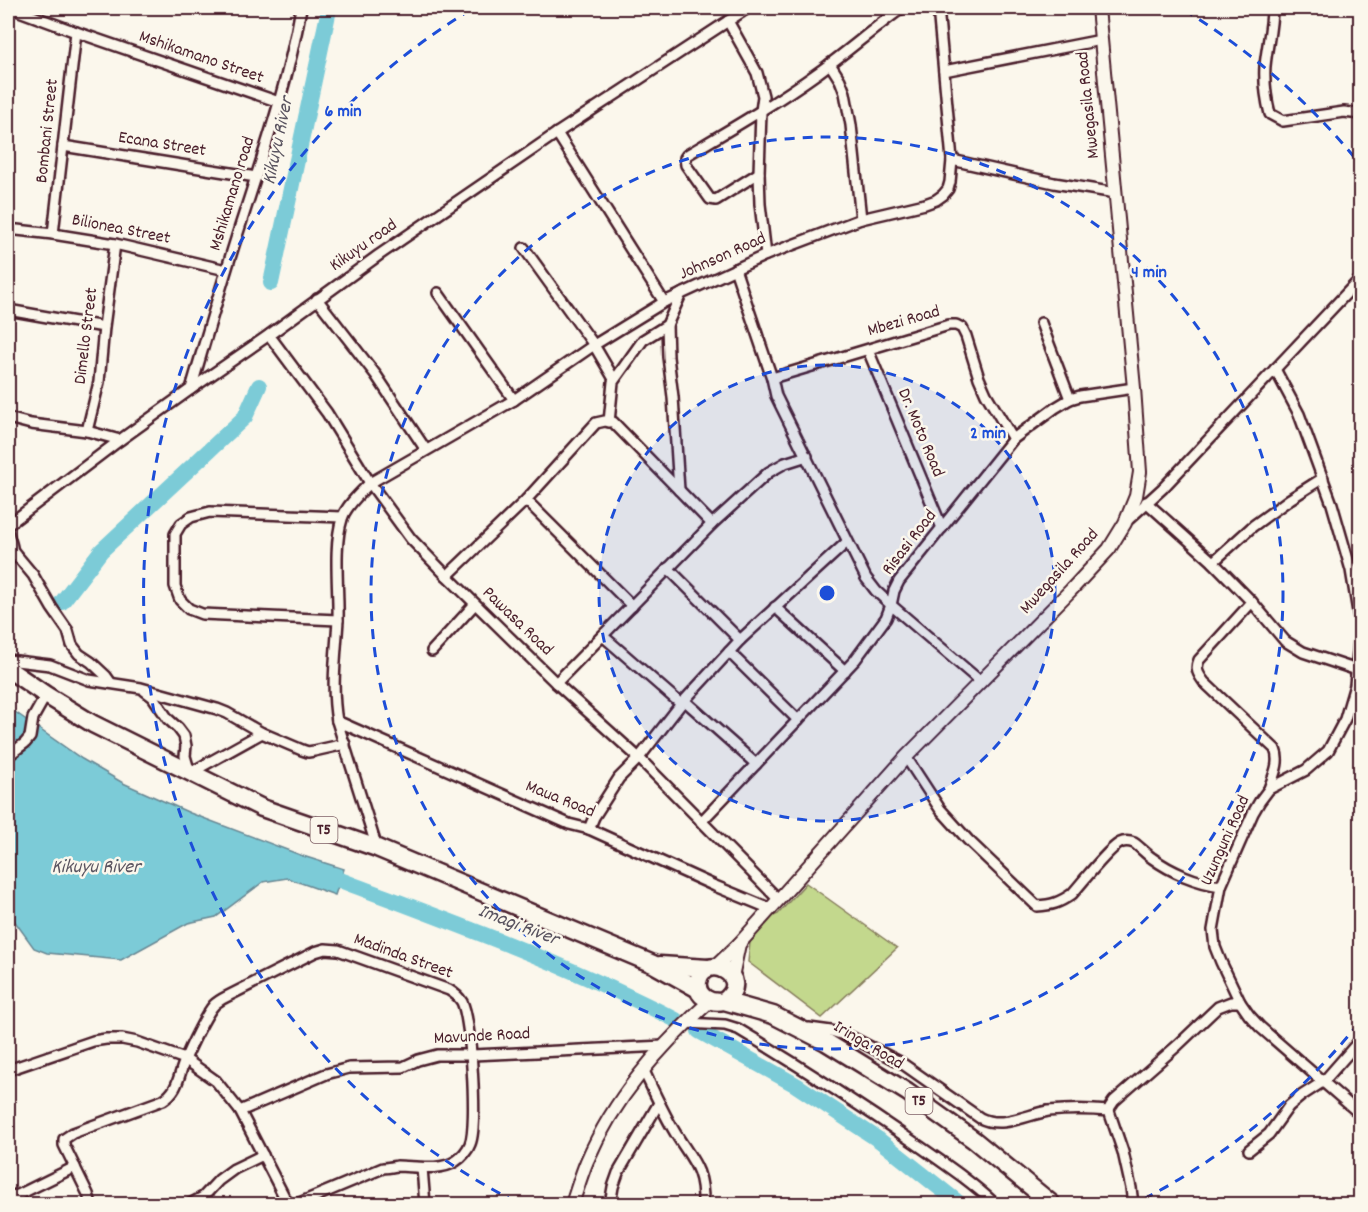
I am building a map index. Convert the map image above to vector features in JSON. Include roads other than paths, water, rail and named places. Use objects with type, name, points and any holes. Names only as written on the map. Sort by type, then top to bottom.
[{"type":"highway","name":"T5","points":[[8,669],[93,724],[262,808],[377,848],[653,964],[708,996],[773,1015]]},
{"type":"highway","name":"T5","points":[[653,964],[722,968],[728,971],[733,980],[773,1015]]},
{"type":"highway","points":[[712,967],[700,977],[708,996],[729,996],[733,990],[733,980]]},
{"type":"highway","name":"Iringa Road","points":[[773,1015],[826,1042],[907,1092],[974,1140],[1052,1204]]},
{"type":"street","name":"Mshikamano Street","points":[[11,8],[279,102]]},
{"type":"street","name":"Mshikamano road","points":[[191,389],[279,102],[301,8]]},
{"type":"street","name":"Kikuyu road","points":[[8,525],[120,440],[379,255],[557,133],[748,8]]},
{"type":"street","points":[[759,172],[727,194],[716,200],[710,200],[686,165],[685,158],[762,111],[830,64],[902,8]]},
{"type":"street","name":"Johnson Road","points":[[369,483],[514,400],[594,345],[664,302],[766,255],[861,219],[936,200],[943,195],[950,182],[952,160],[938,8]]},
{"type":"street","name":"Mwegasila Road","points":[[712,967],[739,944],[906,757],[1109,549],[1125,523],[1136,496],[1140,472],[1134,388],[1098,8]]},
{"type":"street","points":[[1272,8],[1272,25],[1265,66],[1266,96],[1270,114],[1283,121],[1344,112],[1360,114]]},
{"type":"street","points":[[728,21],[757,73],[764,96],[759,172],[766,255]]},
{"type":"street","name":"Bombani Street","points":[[53,234],[76,32]]},
{"type":"street","points":[[944,71],[1101,40]]},
{"type":"street","points":[[830,64],[845,93],[851,125],[861,219]]},
{"type":"street","points":[[557,133],[664,302]]},
{"type":"street","name":"Ecana Street","points":[[63,146],[256,177]]},
{"type":"street","points":[[952,160],[1054,183],[1116,193]]},
{"type":"street","name":"Bilionea Street","points":[[8,229],[115,244],[226,270]]},
{"type":"street","name":"Dimello Street","points":[[87,431],[99,382],[115,244]]},
{"type":"street","points":[[524,248],[594,345],[614,379]]},
{"type":"street","points":[[735,270],[776,396],[866,578],[876,591],[981,682]]},
{"type":"street","points":[[1125,523],[1162,488],[1360,279]]},
{"type":"street","points":[[438,293],[514,400]]},
{"type":"street","points":[[679,490],[667,325],[681,294]]},
{"type":"street","points":[[317,299],[376,375],[426,450]]},
{"type":"street","points":[[8,310],[104,327]]},
{"type":"street","points":[[1041,323],[1070,399]]},
{"type":"street","points":[[609,422],[614,379],[643,340],[667,325]]},
{"type":"street","name":"Mbezi Road","points":[[772,378],[949,325],[956,325],[962,328],[986,394],[1013,439]]},
{"type":"street","name":"Pawasa Road","points":[[269,335],[327,413],[369,483],[411,539],[556,682],[639,758],[775,904]]},
{"type":"street","name":"Dr. Moto Road","points":[[868,350],[942,528]]},
{"type":"street","name":"Uzunguni Road","points":[[1275,369],[1299,414],[1332,504],[1351,570],[1359,618],[1358,687],[1345,719],[1328,751],[1306,771],[1269,789],[1260,801],[1221,886],[1213,930],[1215,947],[1221,962],[1240,1002],[1249,1015],[1360,1114]]},
{"type":"street","name":"Risasi Road","points":[[701,822],[855,660],[886,618],[899,581],[1013,439],[1054,408],[1070,399],[1134,388]]},
{"type":"street","points":[[8,418],[31,424],[87,431],[120,440]]},
{"type":"street","points":[[447,576],[526,500],[596,423],[605,421],[613,422],[712,524]]},
{"type":"street","points":[[556,682],[712,524],[769,472],[785,463],[807,456]]},
{"type":"street","points":[[1213,562],[1253,526],[1323,478]]},
{"type":"street","points":[[369,483],[342,517],[337,554],[338,620],[334,700],[337,721],[377,848]]},
{"type":"street","points":[[526,500],[632,606]]},
{"type":"street","points":[[1146,502],[1213,562],[1252,602],[1285,641],[1303,652],[1357,670]]},
{"type":"street","points":[[338,620],[202,614],[189,609],[180,600],[175,586],[175,534],[181,524],[191,517],[210,512],[342,517]]},
{"type":"street","points":[[8,533],[13,551],[33,574],[68,631],[72,645],[111,683]]},
{"type":"street","points":[[589,829],[619,778],[639,758],[683,703],[740,640],[847,542]]},
{"type":"street","points":[[8,561],[13,551]]},
{"type":"street","points":[[668,568],[740,640]]},
{"type":"street","points":[[1252,602],[1199,660],[1197,671],[1204,682],[1275,749],[1278,763],[1269,789]]},
{"type":"street","points":[[432,651],[476,604]]},
{"type":"street","points":[[775,607],[845,671]]},
{"type":"street","points":[[603,636],[756,764]]},
{"type":"street","points":[[729,652],[798,720]]},
{"type":"street","points":[[8,660],[50,665],[89,680],[141,688],[217,709],[262,733],[308,752],[345,744]]},
{"type":"street","points":[[141,688],[153,697],[168,719],[184,736],[185,756],[190,773],[262,733]]},
{"type":"street","points":[[8,756],[25,744],[30,737],[33,718],[46,694]]},
{"type":"street","name":"Maua Road","points":[[337,721],[568,824],[589,829],[715,886],[775,904]]},
{"type":"street","points":[[906,757],[940,809],[968,840],[1037,906],[1053,905],[1072,894],[1111,850],[1128,841],[1168,868],[1206,884],[1221,886]]},
{"type":"street","points":[[733,980],[739,944]]},
{"type":"street","name":"Madinda Street","points":[[75,1167],[64,1145],[64,1139],[67,1136],[169,1096],[174,1090],[185,1059],[207,1015],[215,1005],[226,997],[315,952],[325,949],[338,950],[449,990],[456,995],[465,1011],[471,1055],[474,1125],[470,1144],[464,1154],[454,1163],[422,1168],[398,1166],[383,1168],[297,1204]]},
{"type":"street","points":[[572,1204],[586,1162],[620,1099],[708,996]]},
{"type":"street","points":[[1133,1204],[1123,1152],[1109,1111],[1110,1107],[1218,1007],[1231,1002],[1240,1002]]},
{"type":"street","points":[[686,1023],[725,1025],[738,1029],[876,1116],[948,1167],[994,1204]]},
{"type":"street","points":[[797,1027],[831,1031],[872,1047],[900,1062],[987,1122],[1012,1121],[1051,1111],[1109,1111]]},
{"type":"street","points":[[8,1070],[93,1041],[106,1039],[137,1042],[185,1059],[216,1081],[240,1111],[288,1204]]},
{"type":"street","points":[[1249,1150],[1269,1134],[1289,1106],[1324,1081],[1360,1040]]},
{"type":"street","name":"Mavunde Road","points":[[240,1111],[336,1070],[349,1068],[403,1067],[437,1055],[664,1046]]},
{"type":"street","points":[[644,1071],[659,1103],[697,1167],[704,1190],[703,1204]]},
{"type":"street","points":[[610,1204],[618,1173],[659,1103]]},
{"type":"street","points":[[190,1204],[203,1197],[219,1179],[263,1155]]},
{"type":"street","points":[[8,1196],[18,1195],[75,1167],[91,1204]]},
{"type":"street","points":[[422,1168],[425,1204]]},
{"type":"water","name":"Kikuyu River","points":[[8,707],[82,759],[123,783],[190,813],[344,869],[335,895],[287,878],[263,882],[216,917],[188,923],[121,960],[47,953],[34,948],[8,912]]},
{"type":"waterway","name":"Kikuyu River","points":[[271,283],[328,8]]},
{"type":"waterway","name":"Kikuyu River","points":[[62,602],[101,551],[245,417],[259,386]]},
{"type":"waterway","name":"Imagi River","points":[[340,880],[552,962],[676,1020]]},
{"type":"waterway","name":"Imagi River","points":[[699,1031],[796,1085],[879,1140],[960,1204]]}]
